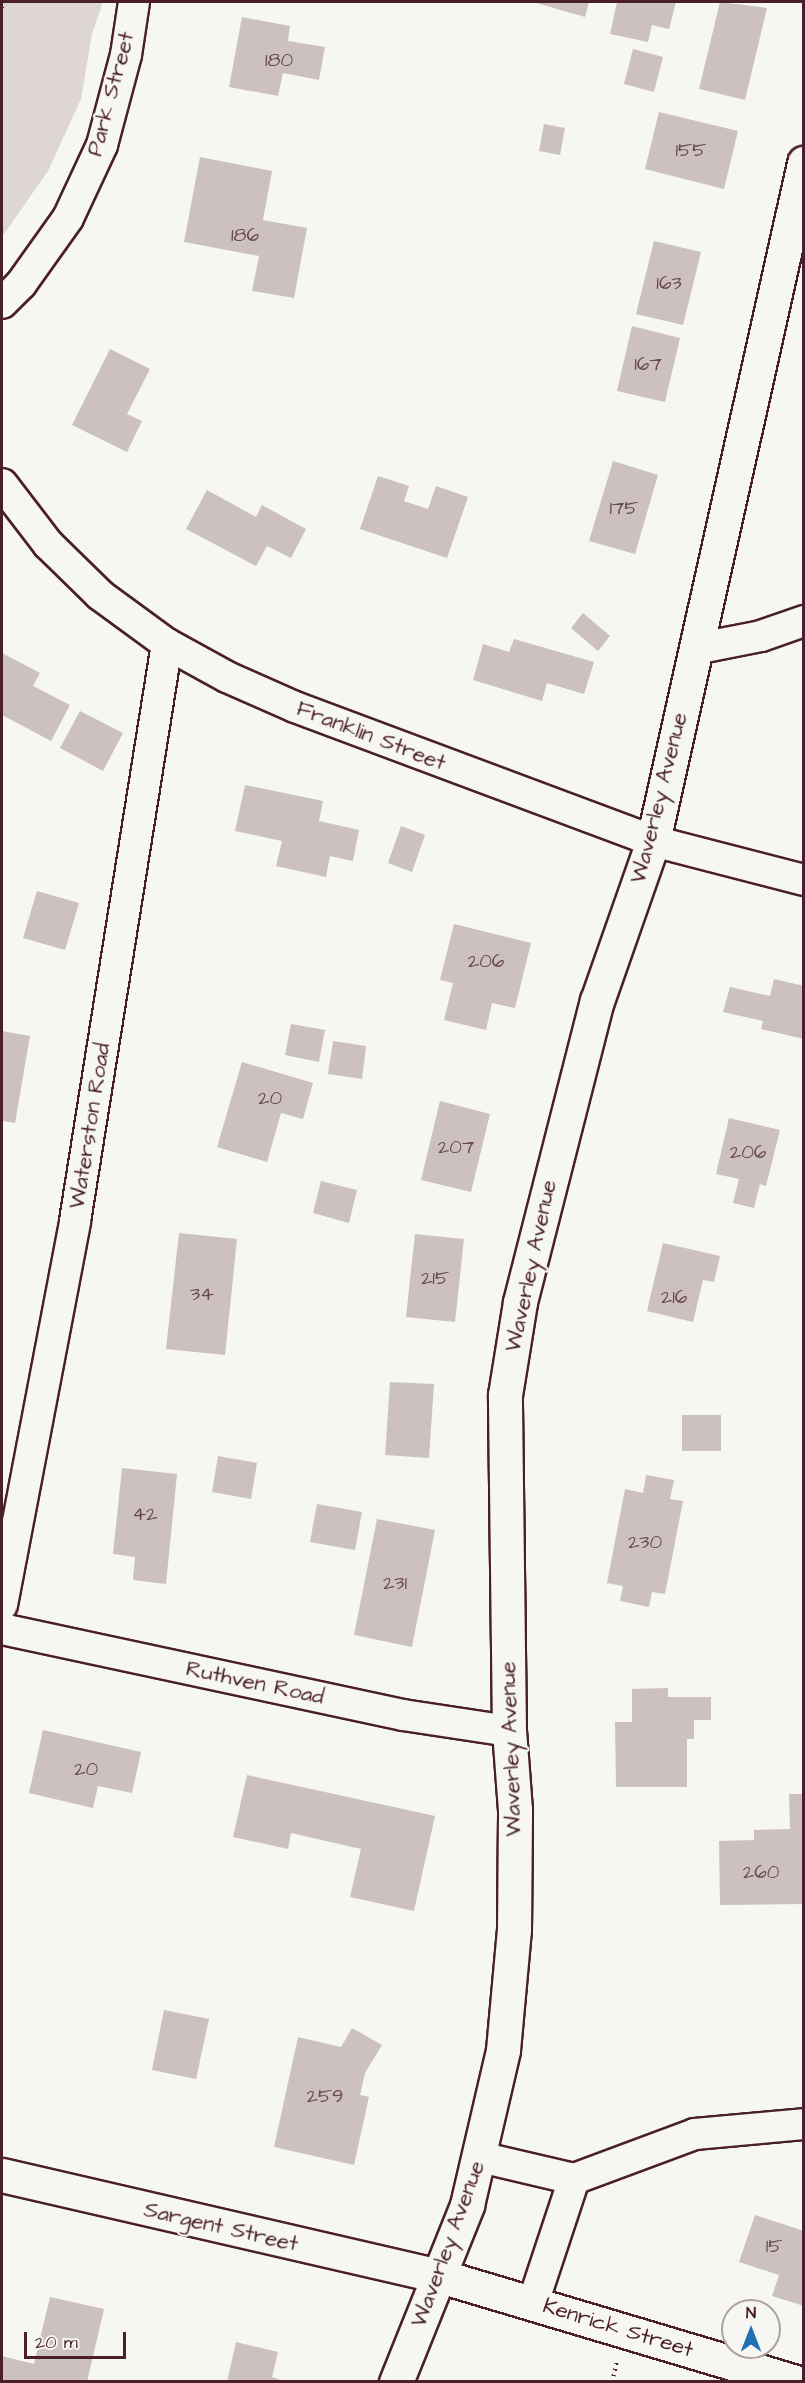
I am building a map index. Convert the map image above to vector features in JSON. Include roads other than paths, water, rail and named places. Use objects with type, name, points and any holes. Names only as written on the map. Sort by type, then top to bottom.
[{"type":"street","name":"Park Street","points":[[2,303],[21,284],[68,219],[102,145],[126,55],[134,2]]},
{"type":"street","name":"Waverley Avenue","points":[[396,2382],[440,2276],[480,2157],[503,2050],[514,1930],[515,1810],[509,1731],[504,1524],[505,1395],[508,1372],[541,1211],[594,1012],[653,841],[804,163]]},
{"type":"street","name":"Franklin Street","points":[[2,484],[48,544],[100,595],[167,644],[227,677],[294,707],[653,841],[804,880]]},
{"type":"street","points":[[696,649],[761,636],[804,621]]},
{"type":"street","name":"Waterston Road","points":[[2,1605],[75,1221],[167,644]]},
{"type":"street","name":"Ruthven Road","points":[[2,1629],[403,1715],[509,1731]]},
{"type":"street","points":[[480,2157],[574,2179],[695,2134],[804,2124]]},
{"type":"street","name":"Sargent Street","points":[[2,2175],[440,2276]]},
{"type":"street","points":[[533,2303],[574,2179]]},
{"type":"street","name":"Kenrick Street","points":[[440,2276],[795,2382]]}]
